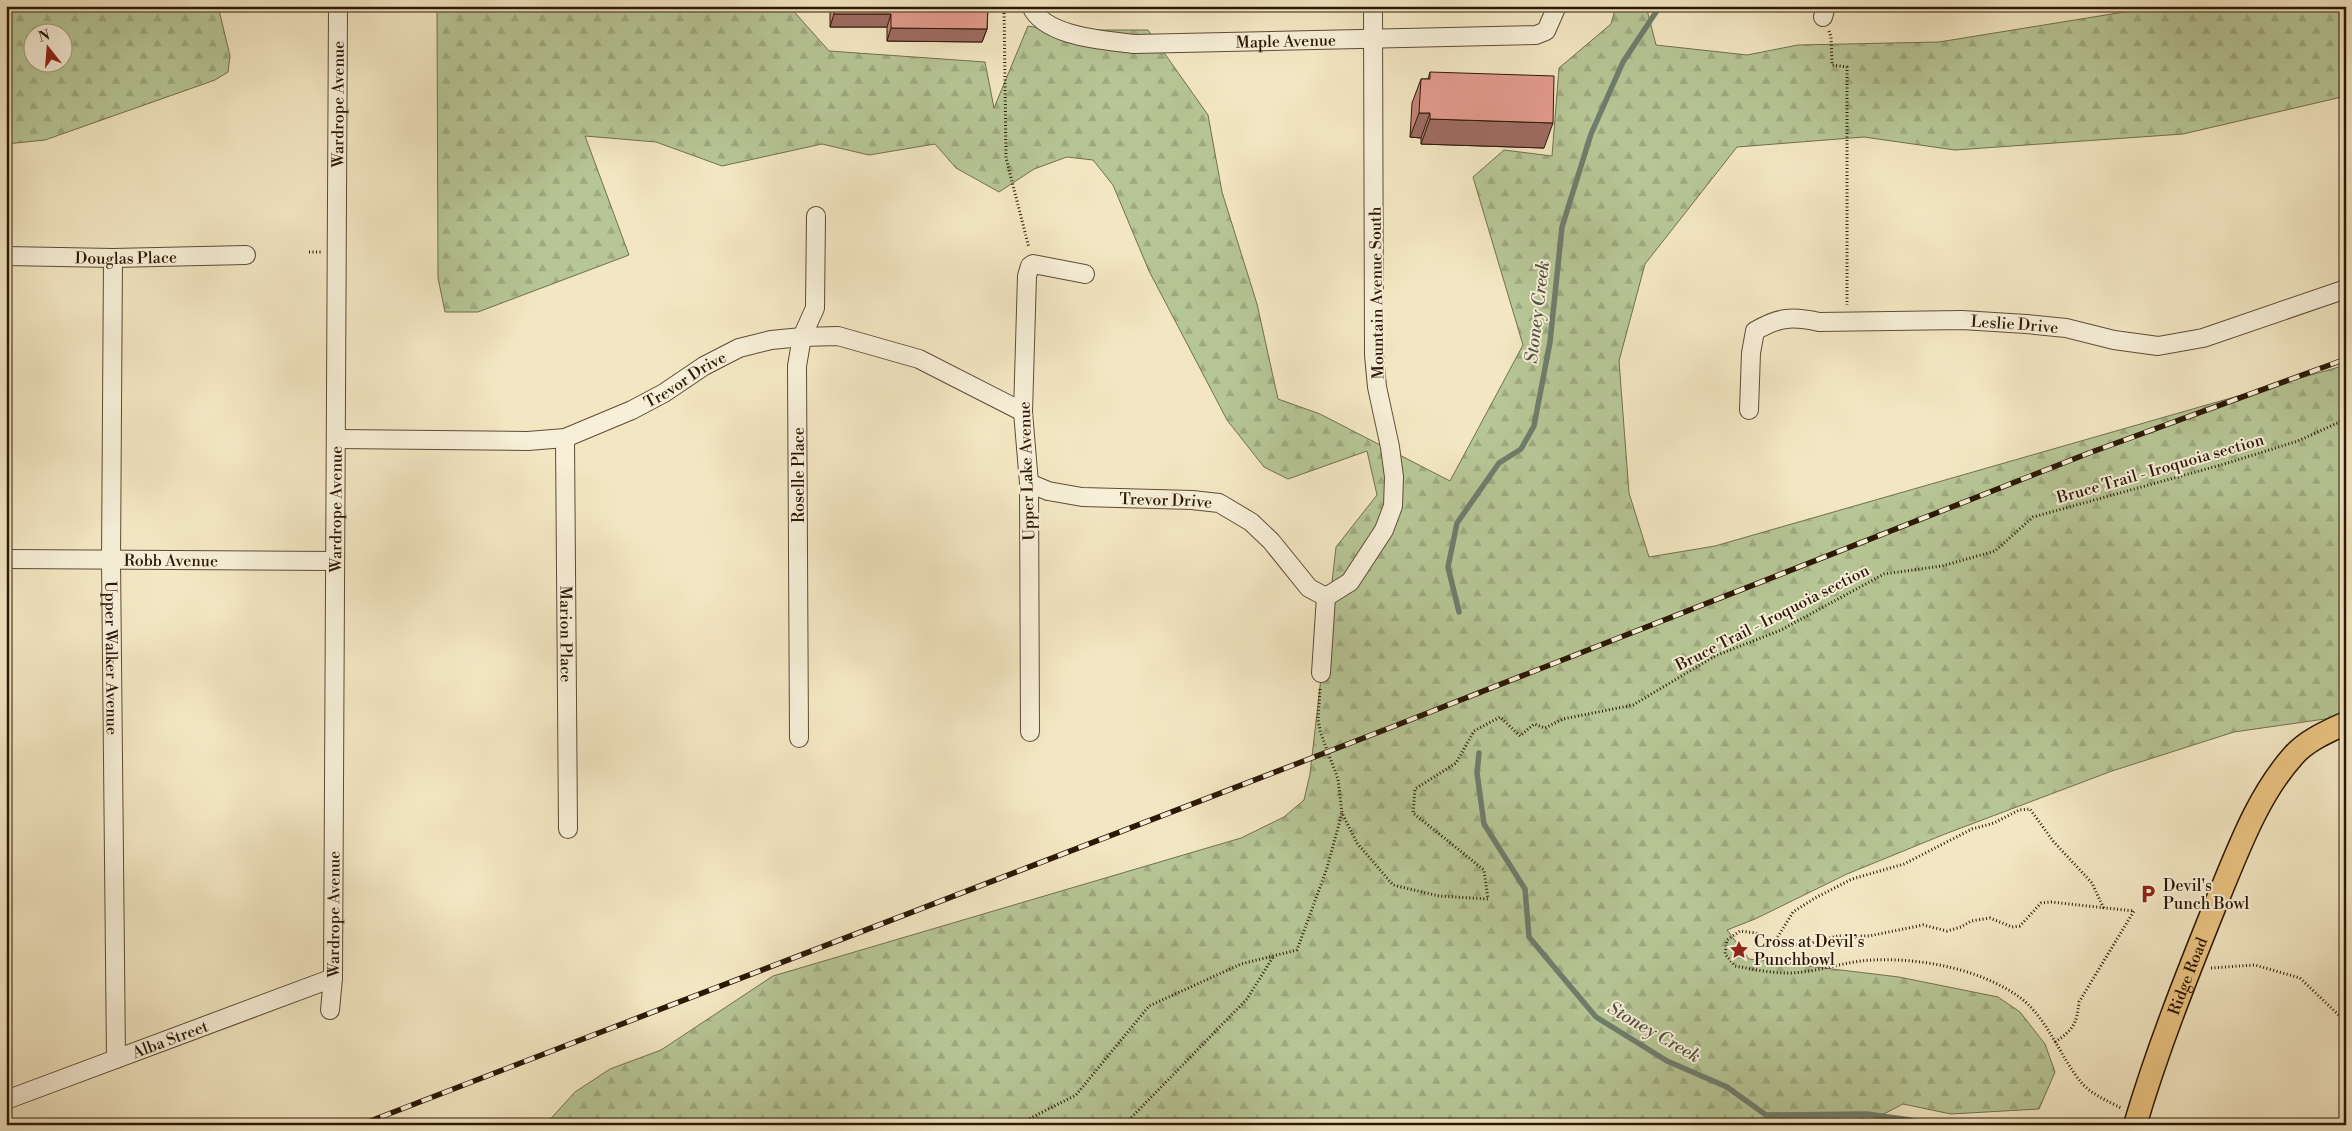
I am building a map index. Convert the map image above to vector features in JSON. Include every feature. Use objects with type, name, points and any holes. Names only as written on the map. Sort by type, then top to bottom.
[{"type":"main road","name":"Ridge Road","points":[[2136,1121],[2167,1026],[2188,972],[2230,870],[2268,789],[2296,753],[2323,734],[2346,723]]},
{"type":"street","name":"Wardrope Avenue","points":[[330,1010],[333,978],[338,6]]},
{"type":"street","name":"Mountain Avenue South","points":[[1326,597],[1350,582],[1384,530],[1393,506],[1394,477],[1390,446],[1377,387],[1374,356],[1373,6]]},
{"type":"street","name":"Maple Avenue","points":[[1032,9],[1057,30],[1090,38],[1134,44],[1536,35],[1546,31],[1557,6]]},
{"type":"street","name":"Roselle Place","points":[[799,738],[797,366],[802,338],[815,308],[816,216]]},
{"type":"street","name":"Douglas Place","points":[[6,256],[113,258],[246,255]]},
{"type":"street","name":"Upper Walker Avenue","points":[[113,258],[110,560],[116,1059]]},
{"type":"street","points":[[1033,264],[1085,274]]},
{"type":"street","name":"Upper Lake Avenue","points":[[1030,732],[1028,482],[1023,412],[1027,276],[1030,266],[1033,264]]},
{"type":"street","name":"Leslie Drive","points":[[1749,410],[1751,354],[1755,331],[1772,321],[1798,317],[1819,322],[1962,320],[2066,328],[2114,340],[2158,346],[2203,338],[2346,288]]},
{"type":"street","name":"Trevor Drive","points":[[337,439],[528,441],[565,438],[632,410],[664,393],[704,366],[739,348],[771,340],[838,336],[919,359],[1023,412]]},
{"type":"street","name":"Marion Place","points":[[565,438],[568,829]]},
{"type":"street","name":"Trevor Drive","points":[[1028,482],[1048,491],[1082,497],[1192,500],[1219,503],[1251,522],[1271,541],[1309,588],[1326,597]]},
{"type":"street","name":"Robb Avenue","points":[[6,559],[335,561]]},
{"type":"street","points":[[1321,673],[1326,597]]},
{"type":"street","name":"Alba Street","points":[[6,1100],[333,978]]},
{"type":"path","points":[[1004,6],[1006,158],[1033,264]]},
{"type":"path","points":[[1825,12],[1831,37],[1832,65],[1847,67],[1847,321]]},
{"type":"path","points":[[309,252],[323,252]]},
{"type":"path","name":"Bruce Trail - Iroquoia section","points":[[1342,813],[1357,843],[1393,886],[1439,896],[1488,899],[1484,870],[1413,813],[1415,788],[1456,763],[1474,731],[1500,717],[1520,736],[1534,724],[1545,728],[1563,719],[1633,704],[1715,656],[1781,630],[1884,574],[1942,566],[1995,551],[2033,517],[2256,454],[2298,440],[2346,419]]},
{"type":"path","points":[[1017,1125],[1076,1095],[1149,1006],[1242,964],[1297,950],[1327,868],[1342,813],[1338,779],[1321,734],[1318,720],[1321,673]]},
{"type":"path","points":[[1774,943],[1793,912],[1815,898],[1852,879],[1904,864],[1972,829],[1994,824],[2019,810],[2030,809],[2053,841],[2092,883],[2104,909]]},
{"type":"path","points":[[2055,1042],[2069,1033],[2077,1019],[2079,1002],[2134,911],[2051,902],[2041,903],[2020,926],[2012,927],[1990,918],[1971,921],[1961,927],[1947,930],[1923,925],[1869,936],[1838,936],[1807,944],[1790,945],[1774,943],[1756,933],[1740,931],[1727,940],[1725,954],[1735,966],[1752,969],[1786,973],[1813,972],[1873,960],[1945,965],[1974,974],[2016,994],[2042,1021],[2055,1042],[2081,1083],[2136,1121]]},
{"type":"path","points":[[1124,1125],[1247,999],[1274,956]]},
{"type":"path","points":[[2188,972],[2202,968],[2255,965],[2300,978],[2346,1022]]},
{"type":"green space","points":[[6,6],[210,6],[219,10],[230,56],[228,72],[215,80],[45,140],[6,144]]},
{"type":"green space","points":[[437,6],[789,6],[829,51],[985,62],[994,108],[1028,26],[1049,30],[1148,30],[1208,115],[1222,192],[1257,304],[1278,399],[1320,414],[1450,481],[1523,345],[1473,177],[1504,150],[1552,156],[1559,68],[1611,24],[1616,6],[1646,6],[1656,45],[1747,55],[1798,45],[1939,42],[2161,6],[2346,6],[2346,96],[2183,134],[1955,150],[1864,137],[1737,147],[1645,264],[1619,361],[1629,493],[1649,557],[1715,546],[2346,365],[2346,716],[2234,732],[2112,771],[1945,834],[1847,874],[1755,919],[1727,930],[1749,959],[1899,977],[1998,997],[2020,1012],[2045,1044],[2055,1072],[2039,1109],[1951,1114],[1903,1104],[1876,1118],[1879,1125],[545,1125],[575,1092],[610,1069],[661,1050],[773,976],[1241,838],[1284,817],[1304,800],[1310,774],[1336,547],[1377,495],[1367,451],[1288,479],[1264,467],[1227,420],[1149,271],[1113,185],[1093,160],[1067,157],[1034,169],[999,192],[956,168],[935,144],[869,155],[822,144],[722,166],[656,142],[585,136],[629,255],[478,312],[445,312],[438,278]]},
{"type":"building","points":[[835,6],[988,6],[987,29],[891,28],[891,14],[834,14]]},
{"type":"building","points":[[1430,72],[1554,76],[1553,123],[1430,119],[1430,113],[1419,113],[1421,79],[1430,79]]},
{"type":"waterway","name":"Stoney Creek","points":[[1459,612],[1448,567],[1457,523],[1499,463],[1521,449],[1534,426],[1550,342],[1562,227],[1591,134],[1623,62],[1660,6]]},
{"type":"waterway","name":"Stoney Creek","points":[[1479,753],[1477,773],[1484,824],[1525,889],[1529,937],[1596,1017],[1667,1061],[1727,1087],[1766,1115],[1867,1114],[1910,1120],[1925,1125]]},
{"type":"railway","points":[[360,1125],[1392,727],[2089,453],[2346,359]]},
{"type":"place","name":"Devil's Punch Bowl","points":[[2148,894]]},
{"type":"place","name":"Cross at Devil’s Punchbowl","points":[[1739,950]]}]
